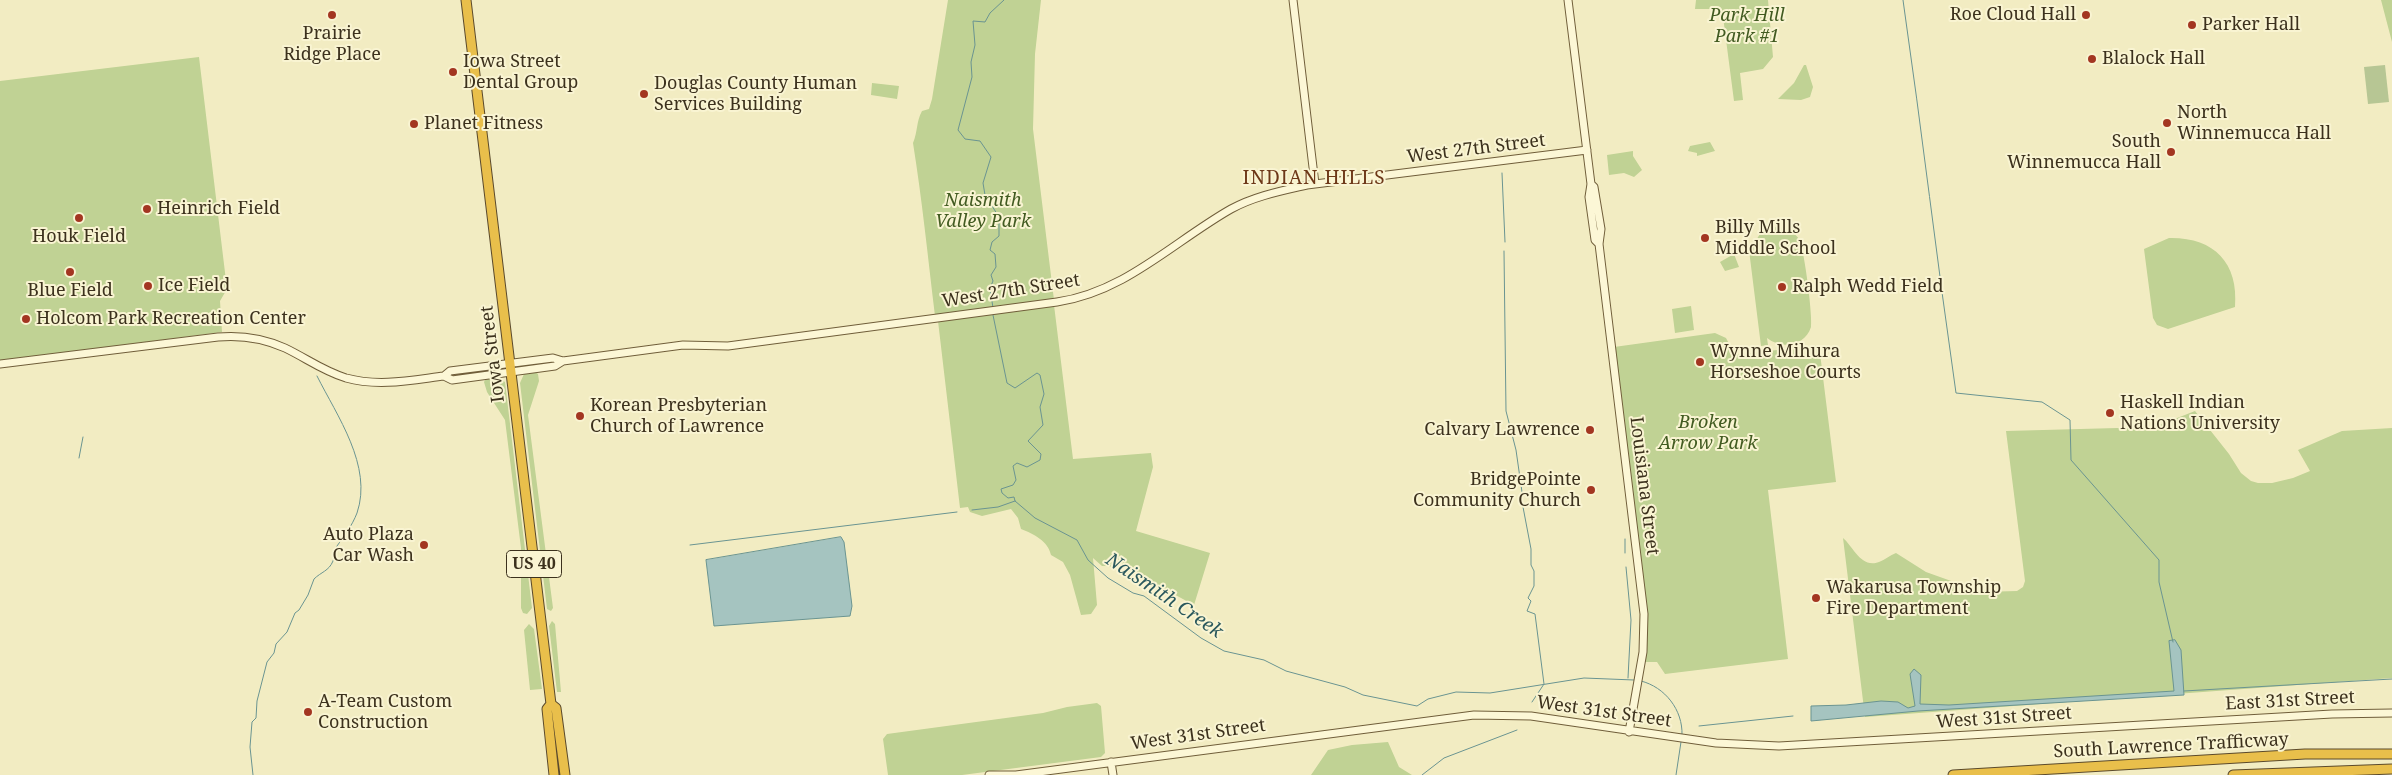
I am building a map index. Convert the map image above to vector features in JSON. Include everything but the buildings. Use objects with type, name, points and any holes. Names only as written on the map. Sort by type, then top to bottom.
[{"type":"highway","name":"Iowa Street","points":[[466,0],[551,704],[556,708],[565,775]]},
{"type":"highway","name":"Iowa Street","points":[[551,704],[547,709],[554,775]]},
{"type":"highway","name":"South Lawrence Trafficway","points":[[1953,775],[2304,754],[2392,754]]},
{"type":"highway","name":"South Lawrence Trafficway","points":[[2233,775],[2392,769]]},
{"type":"main road","points":[[1293,0],[1315,184]]},
{"type":"main road","name":"Louisiana Street","points":[[1568,0],[1591,184],[1594,187],[1601,230],[1599,244],[1644,614],[1641,666],[1630,732]]},
{"type":"main road","name":"West 27th Street","points":[[0,364],[218,337],[240,336],[274,344],[326,371],[352,379],[393,382],[444,376],[452,380],[511,368],[555,366],[563,361],[683,345],[728,346],[1001,310],[1070,300],[1115,285],[1236,207],[1265,195],[1315,184],[1587,150]]},
{"type":"main road","name":"East 31st Street","points":[[2190,722],[2332,714],[2392,713]]},
{"type":"main road","name":"West 31st Street","points":[[990,775],[1017,775],[1474,715],[1531,716],[1702,742],[1761,746],[1832,744],[2190,722]]},
{"type":"main road","points":[[1111,762],[1113,775]]},
{"type":"green space","name":"Naismith Valley Park","points":[[948,0],[1041,0],[1035,54],[1033,129],[1054,300],[935,316],[913,143],[920,115],[922,111],[929,109],[932,99]]},
{"type":"green space","name":"Park Hill Park #1","points":[[1696,0],[1768,0],[1773,57],[1763,69],[1740,73],[1743,100],[1734,101],[1722,9],[1695,9]]},
{"type":"green space","points":[[2381,0],[2392,0],[2392,42]]},
{"type":"green space","points":[[199,57],[227,289],[220,301],[222,332],[0,361],[0,81]]},
{"type":"green space","points":[[1804,65],[1806,65],[1813,87],[1810,97],[1801,100],[1778,99],[1794,83]]},
{"type":"green space","points":[[2385,65],[2389,102],[2368,104],[2364,67]]},
{"type":"green space","points":[[872,83],[899,86],[897,99],[871,95]]},
{"type":"green space","points":[[1710,142],[1715,151],[1697,156],[1697,153],[1688,151],[1690,146]]},
{"type":"green space","points":[[1633,151],[1633,156],[1642,170],[1634,177],[1624,173],[1609,175],[1607,155]]},
{"type":"green space","points":[[1780,227],[1795,234],[1801,245],[1806,268],[1811,327],[1804,338],[1798,342],[1786,345],[1773,342],[1767,338],[1768,345],[1761,346],[1749,250],[1759,235],[1766,229]]},
{"type":"green space","points":[[2169,238],[2198,242],[2220,255],[2233,277],[2235,307],[2168,329],[2157,325],[2153,318],[2144,249]]},
{"type":"green space","points":[[1734,254],[1739,267],[1725,271],[1720,262]]},
{"type":"green space","points":[[1054,305],[1073,459],[1151,453],[1153,467],[1136,531],[1210,553],[1194,605],[1136,575],[1112,567],[1102,566],[1093,558],[1097,605],[1091,614],[1081,615],[1070,575],[1063,562],[1051,555],[1044,542],[1021,529],[1018,518],[1011,509],[982,516],[970,512],[968,507],[960,508],[938,321]]},
{"type":"green space","points":[[1691,306],[1694,330],[1675,333],[1672,309]]},
{"type":"green space","name":"Broken Arrow Park","points":[[1715,333],[1726,338],[1735,355],[1819,345],[1836,482],[1768,490],[1788,659],[1665,674],[1657,662],[1645,662],[1647,639],[1646,608],[1614,347]]},
{"type":"green space","points":[[534,371],[538,374],[539,381],[528,415],[553,608],[551,611],[547,609],[520,383],[524,374]]},
{"type":"green space","points":[[496,376],[505,382],[532,608],[527,614],[523,613],[521,608],[521,548],[505,420],[487,392],[484,382],[486,378]]},
{"type":"green space","points":[[2195,411],[2229,454],[2241,473],[2251,481],[2258,483],[2272,483],[2293,478],[2310,471],[2298,450],[2342,431],[2392,428],[2392,678],[1865,717],[1843,538],[1862,560],[1867,562],[1879,562],[1896,553],[1926,572],[1982,592],[2017,591],[2023,587],[2025,581],[2006,431],[2154,427]]},
{"type":"green space","points":[[552,621],[555,624],[561,692],[557,692],[549,626]]},
{"type":"green space","points":[[529,624],[534,629],[542,689],[530,690],[524,630]]},
{"type":"green space","points":[[1097,703],[1101,706],[1105,753],[1101,757],[962,775],[888,775],[883,739],[887,734],[1043,713],[1067,707]]},
{"type":"green space","points":[[1388,742],[1399,767],[1412,775],[1311,775],[1328,750],[1352,745]]},
{"type":"water","points":[[841,537],[844,542],[852,606],[850,616],[714,626],[706,560]]},
{"type":"water","points":[[2175,640],[2181,650],[2184,695],[1918,711],[1811,721],[1811,706],[1881,701],[1898,702],[1908,708],[1915,706],[1910,674],[1914,669],[1921,675],[1920,704],[1949,705],[2174,691],[2169,641]]},
{"type":"waterway","name":"Naismith Creek","points":[[993,308],[990,288],[993,281],[991,275],[996,267],[995,254],[990,250],[992,242],[999,236],[999,217],[985,195],[983,183],[991,157],[980,141],[965,139],[958,130],[972,77],[971,62],[975,45],[973,21],[985,22],[990,13],[1004,0]]},
{"type":"waterway","points":[[1903,0],[1956,393],[2042,402],[2070,420],[2071,460],[2159,560],[2159,582],[2173,642]]},
{"type":"waterway","points":[[1502,173],[1505,242]]},
{"type":"waterway","points":[[1504,251],[1506,411],[1516,450],[1522,492]]},
{"type":"waterway","name":"Naismith Creek","points":[[993,315],[1007,383],[1015,388],[1037,373],[1040,375],[1044,394],[1040,407],[1043,425],[1028,441],[1041,454],[1040,460],[1027,467],[1017,463],[1013,466],[1016,480],[1013,485],[1001,489],[1002,493],[1008,498],[1014,497],[1015,501],[1035,518],[1077,540],[1088,560],[1108,578],[1133,593],[1144,596],[1201,638],[1224,651],[1264,660],[1286,671],[1345,687],[1363,695],[1417,706],[1428,699],[1456,692],[1490,693],[1584,678],[1634,680]]},
{"type":"waterway","points":[[253,775],[250,747],[252,722],[256,718],[257,701],[267,662],[274,653],[276,644],[287,632],[295,613],[308,595],[314,579],[327,569],[334,559],[337,546],[355,518],[361,495],[357,460],[343,425],[317,376]]},
{"type":"waterway","points":[[79,458],[83,437]]},
{"type":"waterway","points":[[972,510],[998,507],[1015,501]]},
{"type":"waterway","points":[[1523,507],[1531,549],[1531,565],[1534,571],[1534,586],[1528,598],[1531,601],[1527,611],[1535,614],[1544,684],[1532,702]]},
{"type":"waterway","points":[[690,545],[957,512]]},
{"type":"waterway","points":[[1625,539],[1625,553]]},
{"type":"waterway","points":[[1626,567],[1631,620],[1628,678]]},
{"type":"waterway","points":[[2184,691],[2392,679]]},
{"type":"waterway","name":"Naismith Creek","points":[[1641,681],[1658,688],[1671,701],[1682,726],[1682,735]]},
{"type":"waterway","points":[[1699,726],[1793,716]]},
{"type":"waterway","points":[[1422,775],[1444,758],[1517,730]]},
{"type":"waterway","name":"Naismith Creek","points":[[1676,775],[1681,742]]},
{"type":"place","name":"Prairie Ridge Place","points":[[332,15]]},
{"type":"place","name":"Roe Cloud Hall","points":[[2086,15]]},
{"type":"place","name":"Parker Hall","points":[[2192,25]]},
{"type":"place","name":"Blalock Hall","points":[[2092,59]]},
{"type":"place","name":"Iowa Street Dental Group","points":[[453,72]]},
{"type":"place","name":"Douglas County Human Services Building","points":[[644,94]]},
{"type":"place","name":"North Winnemucca Hall","points":[[2167,123]]},
{"type":"place","name":"Planet Fitness","points":[[414,124]]},
{"type":"place","name":"South Winnemucca Hall","points":[[2171,152]]},
{"type":"place","name":"Heinrich Field","points":[[147,209]]},
{"type":"place","name":"Houk Field","points":[[79,218]]},
{"type":"place","name":"Billy Mills Middle School","points":[[1705,238]]},
{"type":"place","name":"Blue Field","points":[[70,272]]},
{"type":"place","name":"Ice Field","points":[[148,286]]},
{"type":"place","name":"Ralph Wedd Field","points":[[1782,287]]},
{"type":"place","name":"Holcom Park Recreation Center","points":[[26,319]]},
{"type":"place","name":"Wynne Mihura Horseshoe Courts","points":[[1700,362]]},
{"type":"place","name":"Haskell Indian Nations University","points":[[2110,413]]},
{"type":"place","name":"Korean Presbyterian Church of Lawrence","points":[[580,416]]},
{"type":"place","name":"Calvary Lawrence","points":[[1590,430]]},
{"type":"place","name":"BridgePointe Community Church","points":[[1591,490]]},
{"type":"place","name":"Auto Plaza Car Wash","points":[[424,545]]},
{"type":"place","name":"Wakarusa Township Fire Department","points":[[1816,598]]},
{"type":"place","name":"A-Team Custom Construction","points":[[308,712]]},
{"type":"district","name":"INDIAN HILLS","points":[[1314,179]]}]
